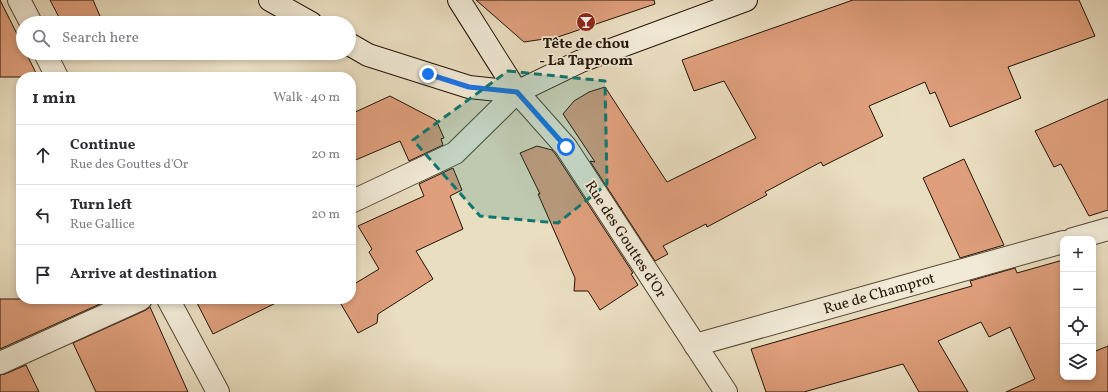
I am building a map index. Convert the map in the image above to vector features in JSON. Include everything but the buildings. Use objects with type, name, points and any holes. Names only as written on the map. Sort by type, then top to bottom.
[{"type":"street","points":[[19,0],[27,16]]},
{"type":"street","points":[[270,0],[299,16]]},
{"type":"street","name":"Rue des Gouttes d'Or","points":[[460,0],[517,92],[566,147],[726,392]]},
{"type":"street","points":[[356,200],[455,153],[517,92],[581,61],[746,0]]},
{"type":"street","points":[[356,48],[368,55],[469,87],[517,92]]},
{"type":"street","points":[[48,60],[54,72]]},
{"type":"street","points":[[1084,236],[1108,229]]},
{"type":"street","name":"Rue de Champrot","points":[[695,345],[1060,243]]},
{"type":"street","points":[[0,363],[130,304]]},
{"type":"street","points":[[171,304],[218,392]]},
{"type":"highlighted area","points":[[508,71],[605,81],[607,184],[558,223],[480,216],[413,140]]},
{"type":"place","name":"Tête de chou - La Taproom","points":[[586,22]]},
{"type":"route","points":[[428,74],[469,87],[517,92],[566,147]]}]
